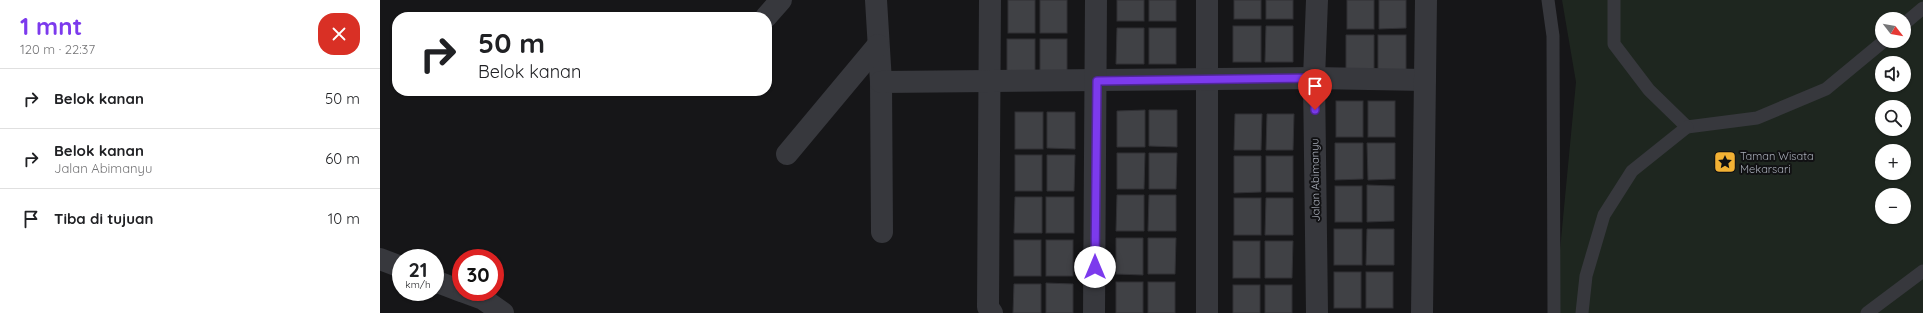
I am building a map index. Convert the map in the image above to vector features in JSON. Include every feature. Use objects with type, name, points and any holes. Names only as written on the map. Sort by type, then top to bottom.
[{"type":"street","points":[[770,12],[781,0]]},
{"type":"street","points":[[876,0],[881,82],[882,232]]},
{"type":"street","points":[[990,0],[988,307],[992,313]]},
{"type":"street","points":[[1094,313],[1097,81],[1096,0]]},
{"type":"street","points":[[1207,0],[1207,313]]},
{"type":"street","name":"Jalan Abimanyu","points":[[1317,0],[1314,78],[1317,313]]},
{"type":"street","points":[[1422,313],[1426,0]]},
{"type":"street","points":[[787,154],[878,45]]},
{"type":"street","points":[[881,82],[1314,78],[1425,80]]},
{"type":"street","points":[[380,259],[392,264]]},
{"type":"street","points":[[485,301],[503,313]]},
{"type":"lane","points":[[1548,0],[1553,36],[1554,313]]},
{"type":"lane","points":[[1614,0],[1614,44],[1650,90],[1687,127]]},
{"type":"lane","points":[[1911,18],[1923,8]]},
{"type":"lane","points":[[1582,313],[1586,276],[1604,215],[1632,171],[1687,127],[1757,118],[1826,89],[1876,48]]},
{"type":"lane","points":[[1867,313],[1923,271]]},
{"type":"shaded area","name":"Taman Wisata Mekarsari","points":[[1562,0],[1923,0],[1923,313],[1554,313],[1576,82]]},
{"type":"building","points":[[1008,0],[1035,0],[1035,33],[1008,33]]},
{"type":"building","points":[[1040,0],[1067,0],[1067,33],[1040,33]]},
{"type":"building","points":[[1117,0],[1144,0],[1144,21],[1117,21]]},
{"type":"building","points":[[1149,0],[1176,0],[1176,21],[1149,21]]},
{"type":"building","points":[[1234,0],[1261,0],[1261,19],[1234,19]]},
{"type":"building","points":[[1266,0],[1293,0],[1293,19],[1266,19]]},
{"type":"building","points":[[1347,0],[1374,0],[1374,29],[1347,29]]},
{"type":"building","points":[[1379,0],[1406,0],[1406,28],[1379,29]]},
{"type":"building","points":[[1233,26],[1261,26],[1261,62],[1233,62]]},
{"type":"building","points":[[1266,26],[1293,26],[1293,62],[1265,62]]},
{"type":"building","points":[[1117,28],[1144,28],[1144,64],[1116,64]]},
{"type":"building","points":[[1149,28],[1176,28],[1176,64],[1149,64]]},
{"type":"building","points":[[1346,35],[1374,35],[1374,71],[1346,72]]},
{"type":"building","points":[[1378,35],[1406,35],[1406,71],[1378,71]]},
{"type":"building","points":[[1007,39],[1035,39],[1035,76],[1007,76]]},
{"type":"building","points":[[1040,39],[1067,39],[1067,76],[1040,76]]},
{"type":"building","points":[[1336,101],[1363,101],[1363,137],[1336,137]]},
{"type":"building","points":[[1368,101],[1395,101],[1395,137],[1368,137]]},
{"type":"building","points":[[1145,110],[1145,147],[1117,147],[1117,111]]},
{"type":"building","points":[[1149,110],[1177,110],[1177,147],[1149,146]]},
{"type":"building","points":[[1015,112],[1043,112],[1043,149],[1015,149]]},
{"type":"building","points":[[1047,112],[1075,112],[1075,149],[1047,148]]},
{"type":"building","points":[[1235,114],[1262,114],[1261,150],[1234,150]]},
{"type":"building","points":[[1267,114],[1294,114],[1293,150],[1266,150]]},
{"type":"building","points":[[1335,143],[1363,143],[1363,179],[1335,180]]},
{"type":"building","points":[[1367,143],[1395,143],[1395,179],[1368,180]]},
{"type":"building","points":[[1117,153],[1145,153],[1144,189],[1117,189]]},
{"type":"building","points":[[1149,153],[1177,153],[1176,189],[1149,189]]},
{"type":"building","points":[[1015,155],[1042,155],[1042,191],[1015,191]]},
{"type":"building","points":[[1047,155],[1075,155],[1074,191],[1047,191]]},
{"type":"building","points":[[1234,156],[1261,156],[1261,192],[1234,193]]},
{"type":"building","points":[[1266,156],[1293,156],[1293,192],[1266,192]]},
{"type":"building","points":[[1367,185],[1394,186],[1394,221],[1367,222]]},
{"type":"building","points":[[1335,186],[1362,186],[1362,222],[1335,222]]},
{"type":"building","points":[[1117,195],[1144,195],[1144,231],[1116,231]]},
{"type":"building","points":[[1149,195],[1176,195],[1176,231],[1148,231]]},
{"type":"building","points":[[1015,197],[1042,197],[1042,233],[1014,233]]},
{"type":"building","points":[[1046,197],[1074,197],[1074,233],[1046,233]]},
{"type":"building","points":[[1234,198],[1261,198],[1261,235],[1234,235]]},
{"type":"building","points":[[1266,198],[1293,198],[1293,235],[1265,235]]},
{"type":"building","points":[[1334,229],[1362,229],[1362,265],[1334,265]]},
{"type":"building","points":[[1367,229],[1394,229],[1394,265],[1366,265]]},
{"type":"building","points":[[1116,238],[1143,238],[1143,275],[1116,274]]},
{"type":"building","points":[[1148,238],[1176,238],[1175,274],[1148,274]]},
{"type":"building","points":[[1014,240],[1041,240],[1041,276],[1014,276]]},
{"type":"building","points":[[1046,240],[1073,240],[1073,276],[1046,276]]},
{"type":"building","points":[[1233,241],[1260,241],[1260,278],[1233,278]]},
{"type":"building","points":[[1265,241],[1293,241],[1292,278],[1265,278]]},
{"type":"building","points":[[1334,272],[1361,272],[1361,308],[1334,308]]},
{"type":"building","points":[[1366,272],[1393,272],[1393,308],[1366,308]]},
{"type":"building","points":[[1116,282],[1143,282],[1143,313],[1116,313]]},
{"type":"building","points":[[1148,282],[1175,282],[1175,313],[1148,313]]},
{"type":"building","points":[[1046,283],[1073,284],[1073,313],[1046,313]]},
{"type":"building","points":[[1014,284],[1041,284],[1041,313],[1013,313]]},
{"type":"building","points":[[1233,285],[1260,285],[1260,313],[1233,313]]},
{"type":"building","points":[[1265,285],[1292,285],[1292,313],[1265,313]]},
{"type":"place","name":"Taman Wisata Mekarsari","points":[[1725,162]]},
{"type":"route","points":[[1095,267],[1097,81],[1314,78],[1315,110]]}]
